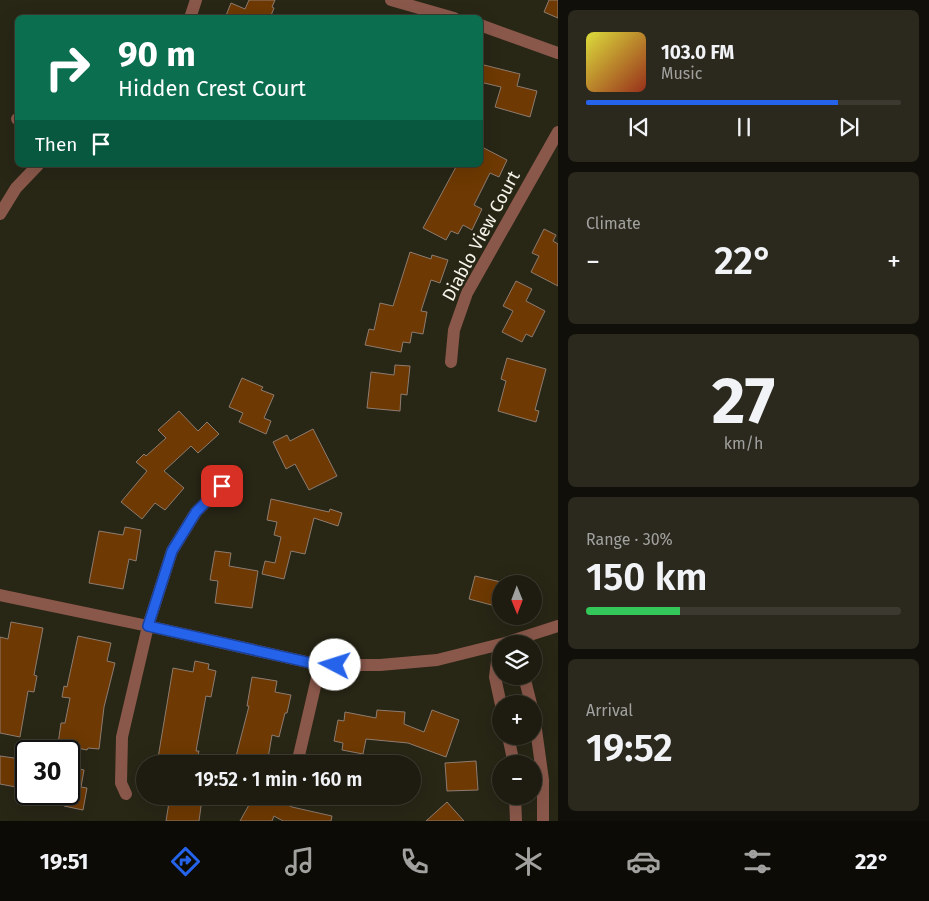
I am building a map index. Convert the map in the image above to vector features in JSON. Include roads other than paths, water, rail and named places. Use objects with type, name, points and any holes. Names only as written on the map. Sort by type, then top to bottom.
[{"type":"street","points":[[191,15],[196,0]]},
{"type":"street","points":[[391,0],[444,15]]},
{"type":"street","points":[[483,26],[558,53]]},
{"type":"street","name":"Diablo View Court","points":[[451,362],[454,330],[467,293],[558,132]]},
{"type":"street","points":[[0,214],[16,188],[36,167]]},
{"type":"street","points":[[126,794],[121,783],[122,737],[148,626],[172,551],[196,512],[235,474]]},
{"type":"street","points":[[0,595],[320,665],[380,665],[437,660],[492,647]]},
{"type":"street","points":[[531,635],[558,626]]},
{"type":"street","points":[[299,755],[320,665]]},
{"type":"street","points":[[538,745],[543,780],[543,821]]},
{"type":"street","points":[[515,805],[516,821]]}]
